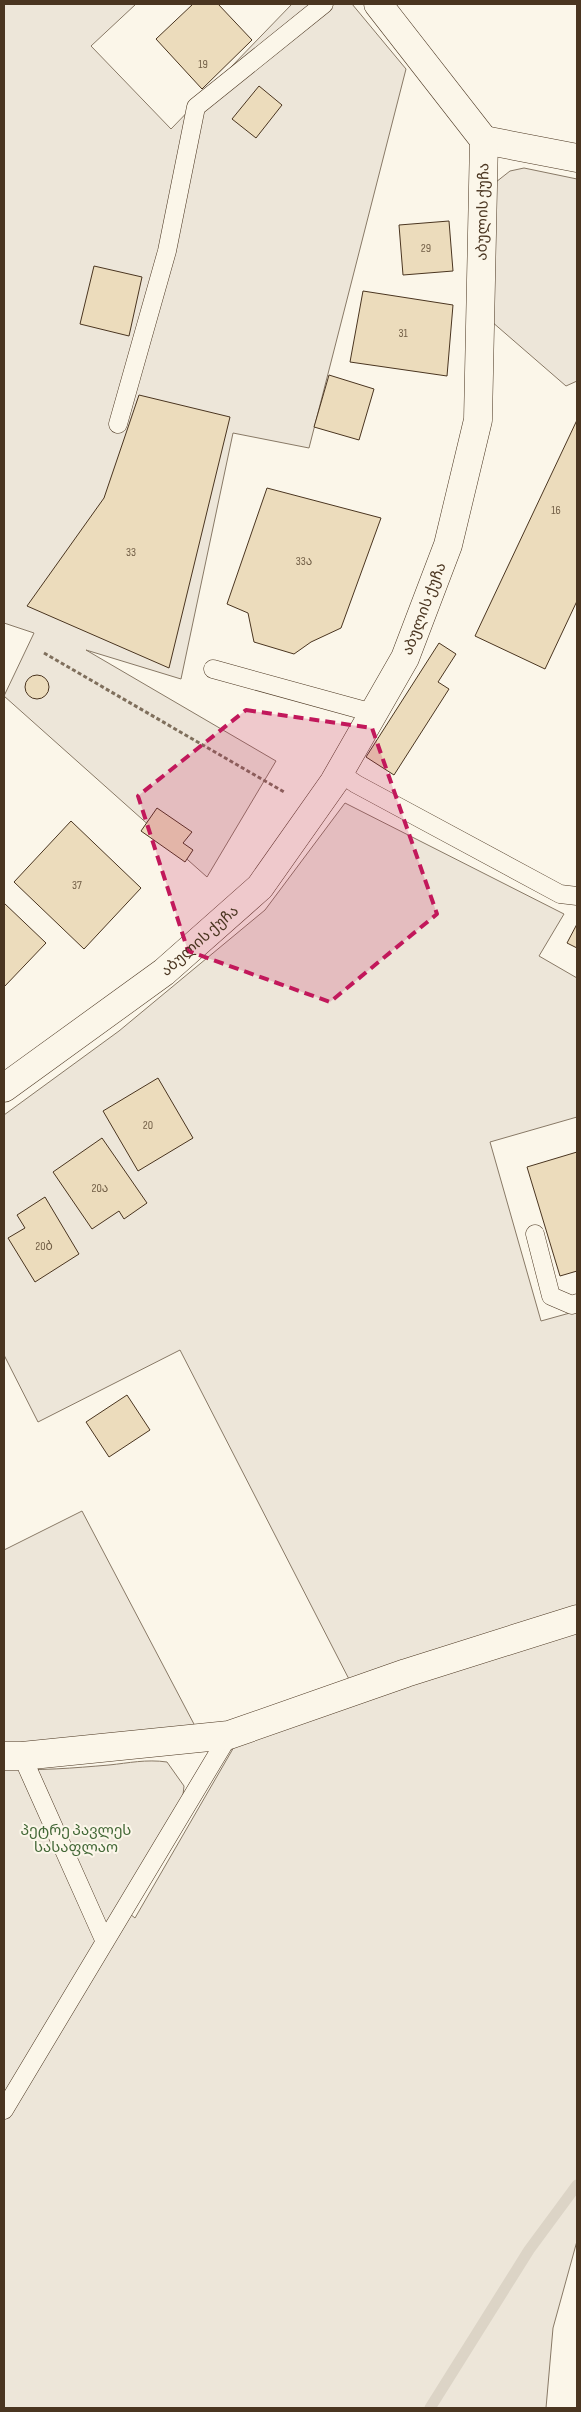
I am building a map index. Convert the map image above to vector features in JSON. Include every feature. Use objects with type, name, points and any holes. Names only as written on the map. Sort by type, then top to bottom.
[{"type":"street","points":[[378,4],[484,140],[577,158]]},
{"type":"street","name":"აბულის ქუჩა","points":[[4,1088],[164,972],[260,887],[340,773],[405,658],[448,545],[478,420],[484,140]]},
{"type":"street","points":[[13,1756],[229,1735],[406,1672],[577,1619]]},
{"type":"lane","points":[[118,424],[167,251],[196,107],[324,4]]},
{"type":"lane","points":[[213,669],[373,713]]},
{"type":"lane","points":[[340,773],[356,784],[560,894],[577,896]]},
{"type":"lane","points":[[535,1234],[551,1296],[572,1305],[577,1303]]},
{"type":"lane","points":[[4,2110],[229,1735]]},
{"type":"lane","points":[[13,1756],[105,1942]]},
{"type":"path","points":[[44,653],[315,810]]},
{"type":"highlighted area","points":[[246,710],[372,728],[437,914],[330,1002],[188,951],[138,796]]},
{"type":"green space","points":[[4,4],[136,4],[91,46],[171,129],[292,4],[352,4],[406,69],[309,448],[233,433],[181,679],[86,650],[276,761],[207,877],[4,696],[34,633],[4,623]]},
{"type":"green space","points":[[524,168],[577,179],[577,381],[566,386],[491,321],[496,182],[510,171]]},
{"type":"green space","points":[[345,803],[564,914],[539,956],[577,978],[577,1117],[490,1142],[541,1321],[577,1311],[577,1607],[353,1687],[180,1350],[38,1422],[4,1355],[4,1115],[119,1031],[265,910]]},
{"type":"green space","points":[[82,1511],[195,1726],[4,1745],[4,1550]]},
{"type":"green space","name":"პეტრე პავლეს სასაფლაო","points":[[577,1627],[577,2241],[553,2328],[546,2408],[4,2408],[4,1769],[56,1769],[145,1761],[167,1762],[184,1786],[182,1804],[120,1906],[135,1918],[238,1740]]},
{"type":"building","points":[[193,4],[218,4],[252,40],[202,89],[156,39]]},
{"type":"building","points":[[259,86],[282,105],[256,138],[232,119]]},
{"type":"building","points":[[449,221],[453,271],[403,275],[399,225]]},
{"type":"building","points":[[94,266],[142,277],[129,336],[80,324]]},
{"type":"building","points":[[363,291],[453,305],[447,376],[350,362]]},
{"type":"building","points":[[329,375],[374,389],[359,440],[314,427]]},
{"type":"building","points":[[139,395],[230,417],[169,668],[27,606],[104,498]]},
{"type":"building","points":[[577,420],[577,601],[545,669],[475,636]]},
{"type":"building","points":[[267,488],[381,518],[341,628],[311,642],[294,654],[254,642],[248,613],[227,604]]},
{"type":"building","points":[[439,643],[456,654],[438,682],[449,689],[394,775],[366,757]]},
{"type":"building","points":[[37,675],[46,678],[49,687],[46,696],[37,699],[28,696],[25,687],[28,678]]},
{"type":"building","points":[[157,808],[192,832],[183,843],[193,850],[185,862],[141,831]]},
{"type":"building","points":[[71,821],[141,888],[84,949],[14,882]]},
{"type":"building","points":[[4,903],[46,943],[4,987]]},
{"type":"building","points":[[577,924],[577,948],[567,943]]},
{"type":"building","points":[[158,1078],[193,1138],[138,1171],[103,1111]]},
{"type":"building","points":[[102,1138],[147,1203],[124,1219],[119,1211],[92,1229],[53,1172]]},
{"type":"building","points":[[577,1152],[577,1271],[560,1276],[527,1167]]},
{"type":"building","points":[[45,1197],[79,1254],[35,1282],[8,1238],[25,1228],[17,1215]]},
{"type":"building","points":[[127,1395],[150,1430],[109,1457],[86,1422]]},
{"type":"waterway","points":[[430,2408],[529,2250],[577,2185]]}]
